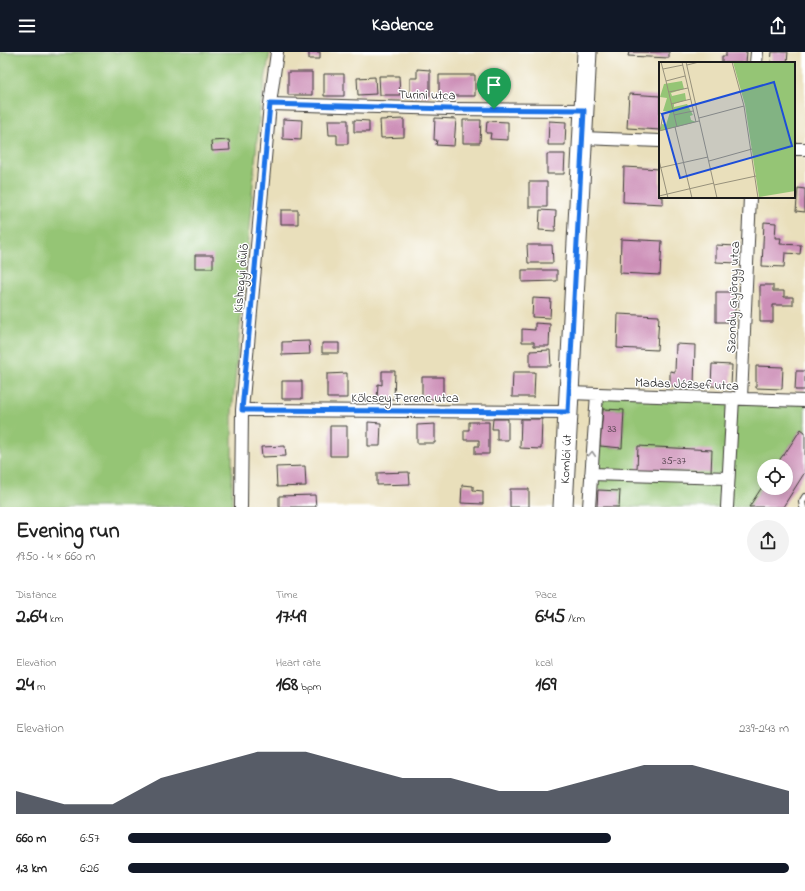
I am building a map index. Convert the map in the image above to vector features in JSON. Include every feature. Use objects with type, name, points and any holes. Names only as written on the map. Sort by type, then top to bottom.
[{"type":"main road","name":"Komlói út","points":[[563,507],[587,52]]},
{"type":"street","name":"Kishegyi dűlő","points":[[241,507],[242,410],[270,104],[277,52]]},
{"type":"street","points":[[756,62],[757,52]]},
{"type":"street","name":"Turini utca","points":[[270,104],[450,109],[584,110]]},
{"type":"street","points":[[582,138],[659,141]]},
{"type":"street","name":"Szondy György utca","points":[[727,507],[728,478],[737,398],[750,198]]},
{"type":"street","name":"Madas József utca","points":[[568,393],[805,401]]},
{"type":"street","points":[[589,507],[596,394]]},
{"type":"street","name":"Kölcsey Ferenc utca","points":[[242,410],[568,412]]},
{"type":"street","points":[[591,474],[728,478]]},
{"type":"lane","points":[[802,507],[802,502],[805,497]]},
{"type":"green space","points":[[0,52],[270,52],[260,108],[232,412],[232,507],[0,507]]},
{"type":"green space","points":[[597,394],[805,401],[805,432],[801,429],[782,459],[757,459],[757,495],[749,507],[619,507],[620,491],[598,490],[600,446],[622,448],[624,410],[603,409],[596,406]]},
{"type":"building","points":[[309,52],[320,52],[320,59],[309,59]]},
{"type":"building","points":[[629,52],[669,52],[669,58],[628,56]]},
{"type":"building","points":[[726,52],[747,52],[746,62],[722,62],[722,56],[726,56]]},
{"type":"building","points":[[772,52],[788,52],[787,62],[771,62]]},
{"type":"building","points":[[417,69],[430,70],[430,97],[410,97],[410,78],[417,78]]},
{"type":"building","points":[[288,72],[312,72],[312,95],[288,95]]},
{"type":"building","points":[[324,74],[344,74],[344,96],[324,96]]},
{"type":"building","points":[[439,75],[475,75],[475,96],[439,96]]},
{"type":"building","points":[[379,76],[399,76],[400,95],[380,95]]},
{"type":"building","points":[[375,77],[376,94],[358,95],[357,78]]},
{"type":"building","points":[[484,78],[504,78],[504,97],[484,97]]},
{"type":"building","points":[[629,94],[659,96],[659,130],[627,128]]},
{"type":"building","points":[[435,118],[456,119],[454,146],[436,145],[437,140],[434,140]]},
{"type":"building","points":[[283,119],[302,120],[301,140],[283,139]]},
{"type":"building","points":[[404,119],[404,137],[381,138],[380,120]]},
{"type":"building","points":[[328,120],[348,120],[348,144],[337,144],[337,135],[329,135]]},
{"type":"building","points":[[354,120],[369,121],[369,132],[354,132]]},
{"type":"building","points":[[463,120],[481,120],[480,143],[463,143]]},
{"type":"building","points":[[487,121],[508,122],[508,140],[490,139],[491,133],[486,133]]},
{"type":"building","points":[[549,121],[566,122],[565,145],[548,145]]},
{"type":"building","points":[[229,140],[230,150],[212,151],[211,141]]},
{"type":"building","points":[[547,154],[565,154],[564,174],[547,174]]},
{"type":"building","points":[[624,167],[659,169],[659,198],[663,198],[663,204],[623,202]]},
{"type":"building","points":[[529,182],[547,182],[547,207],[529,207]]},
{"type":"building","points":[[798,188],[805,189],[805,212],[796,211]]},
{"type":"building","points":[[281,210],[298,210],[298,224],[281,224]]},
{"type":"building","points":[[540,210],[556,211],[555,231],[539,230]]},
{"type":"building","points":[[764,222],[776,223],[775,238],[781,238],[780,244],[801,245],[800,254],[785,253],[784,267],[762,266]]},
{"type":"building","points":[[621,239],[662,241],[660,275],[620,273]]},
{"type":"building","points":[[527,245],[552,245],[553,263],[528,263]]},
{"type":"building","points":[[716,245],[737,246],[737,263],[716,262]]},
{"type":"building","points":[[195,255],[213,255],[213,268],[195,268]]},
{"type":"building","points":[[522,270],[557,270],[557,281],[522,282]]},
{"type":"building","points":[[760,285],[773,285],[773,291],[784,291],[784,297],[793,297],[793,305],[773,305],[773,322],[760,322]]},
{"type":"building","points":[[716,292],[735,292],[735,322],[716,322]]},
{"type":"building","points":[[533,298],[551,299],[550,318],[532,317]]},
{"type":"building","points":[[618,314],[659,316],[657,350],[617,348]]},
{"type":"building","points":[[535,323],[550,324],[549,346],[534,346],[534,342],[522,342],[522,329],[535,330]]},
{"type":"building","points":[[309,341],[310,354],[282,355],[282,342]]},
{"type":"building","points":[[322,343],[339,343],[339,353],[322,353]]},
{"type":"building","points":[[676,344],[695,345],[694,387],[677,388],[677,386],[670,386],[670,371],[675,372]]},
{"type":"building","points":[[550,350],[551,366],[530,366],[530,351]]},
{"type":"building","points":[[712,364],[732,365],[731,387],[711,386]]},
{"type":"building","points":[[756,366],[783,367],[782,389],[756,388]]},
{"type":"building","points":[[382,371],[395,371],[394,399],[377,399],[378,384],[382,385]]},
{"type":"building","points":[[796,371],[805,371],[805,390],[795,390]]},
{"type":"building","points":[[513,372],[535,372],[534,397],[512,397]]},
{"type":"building","points":[[347,373],[347,398],[327,398],[327,374]]},
{"type":"building","points":[[422,377],[443,377],[443,399],[422,399]]},
{"type":"building","points":[[282,381],[302,381],[302,399],[282,399]]},
{"type":"building","points":[[603,409],[624,410],[622,448],[600,446]]},
{"type":"building","points":[[493,419],[508,419],[508,440],[497,440],[497,429],[492,429]]},
{"type":"building","points":[[521,419],[542,419],[541,449],[520,448]]},
{"type":"building","points":[[368,422],[381,423],[380,446],[368,446]]},
{"type":"building","points":[[469,422],[489,422],[489,454],[475,454],[475,446],[479,446],[479,440],[464,440],[464,430],[469,430]]},
{"type":"building","points":[[435,424],[435,443],[417,443],[417,425]]},
{"type":"building","points":[[330,426],[347,426],[347,456],[330,456]]},
{"type":"building","points":[[801,429],[805,432],[805,472],[793,491],[793,459],[780,459]]},
{"type":"building","points":[[285,446],[286,456],[262,457],[261,447]]},
{"type":"building","points":[[638,446],[712,450],[711,473],[637,470]]},
{"type":"building","points":[[305,466],[306,486],[277,487],[276,467]]},
{"type":"building","points":[[409,472],[410,484],[377,485],[377,473]]},
{"type":"building","points":[[462,485],[473,486],[473,490],[483,491],[483,504],[461,503]]},
{"type":"building","points":[[510,489],[529,489],[529,507],[510,507]]},
{"type":"building","points":[[598,490],[620,491],[619,507],[597,507]]},
{"type":"building","points":[[315,495],[316,507],[279,507],[279,496]]},
{"type":"building","points":[[757,495],[791,495],[783,507],[749,507]]},
{"type":"route","points":[[270,104],[494,109],[584,110],[568,412],[242,410],[270,104]]}]
